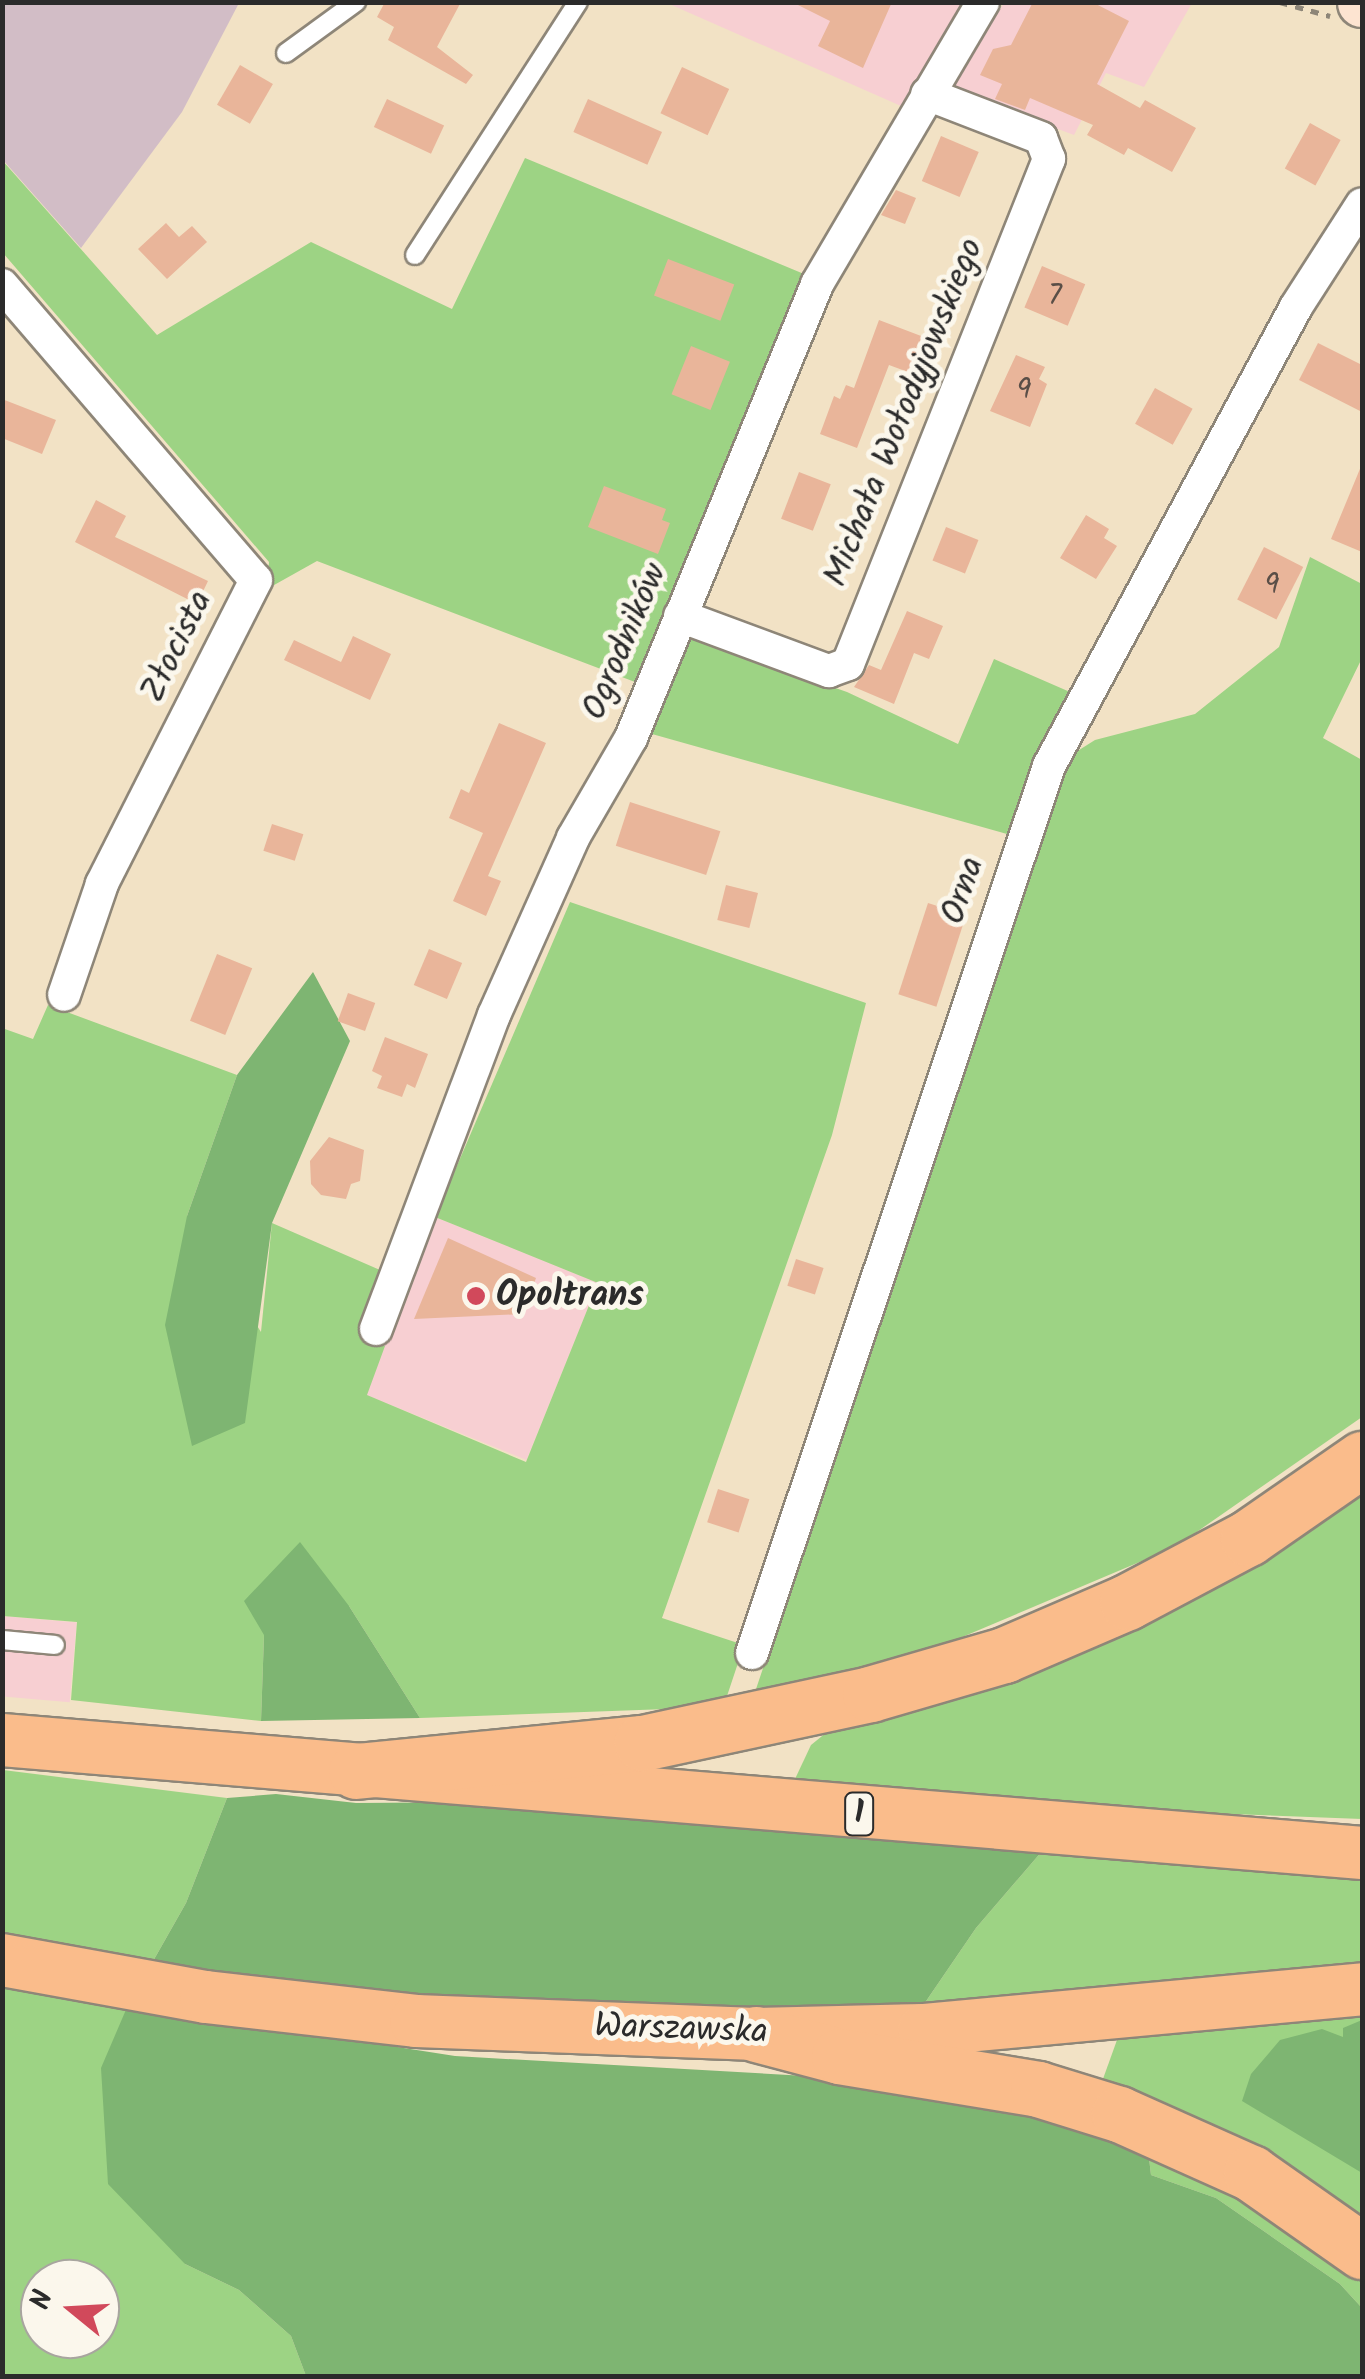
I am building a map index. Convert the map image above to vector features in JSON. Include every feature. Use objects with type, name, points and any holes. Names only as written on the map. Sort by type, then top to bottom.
[{"type":"highway","points":[[356,1771],[642,1743],[870,1694],[1004,1655],[1127,1602],[1248,1538],[1362,1458]]},
{"type":"highway","points":[[756,2034],[839,2056],[1038,2089],[1119,2114],[1251,2173],[1362,2252]]},
{"type":"main road","name":"1","points":[[2,1740],[1362,1854]]},
{"type":"main road","name":"Warszawska","points":[[2,1960],[206,1998],[416,2021],[756,2034],[943,2028],[1362,1989]]},
{"type":"street","name":"Ogrodników","points":[[376,1329],[494,1015],[573,838],[631,738],[817,284],[983,2]]},
{"type":"street","name":"Michała Wołodyjowskiego","points":[[680,616],[828,671],[848,664],[1048,159],[1042,138],[927,94]]},
{"type":"street","name":"Orna","points":[[752,1653],[1049,766],[1296,307],[1362,204]]},
{"type":"street","name":"Złocista","points":[[2,285],[256,580],[102,884],[64,995]]},
{"type":"lane","points":[[286,53],[356,2]]},
{"type":"lane","points":[[415,255],[578,2]]},
{"type":"lane","points":[[2,1640],[55,1645]]},
{"type":"path","points":[[1280,2],[1357,8]]},
{"type":"shaded area","points":[[2,3],[239,3],[182,112],[81,248],[3,160]]},
{"type":"shaded area","points":[[667,3],[963,3],[901,106]]},
{"type":"shaded area","points":[[1004,3],[1192,3],[1144,87],[1106,73],[1074,135],[951,89]]},
{"type":"shaded area","points":[[435,1217],[598,1283],[527,1460],[363,1394]]},
{"type":"shaded area","points":[[2,1616],[77,1623],[70,1702],[2,1696]]},
{"type":"green space","points":[[525,158],[804,274],[635,682],[317,561],[267,589],[269,562],[3,253],[2,160],[157,335],[311,242],[452,309]]},
{"type":"green space","points":[[1310,557],[1362,584],[1362,658],[1323,738],[1362,760],[1362,1417],[1175,1547],[922,1654],[754,1695],[1068,757],[1095,740],[1195,714],[1279,647]]},
{"type":"green space","points":[[689,637],[847,692],[958,744],[994,659],[1070,692],[1007,834],[652,734]]},
{"type":"green space","points":[[570,902],[866,1003],[832,1135],[662,1618],[744,1645],[727,1696],[667,1709],[420,1718],[349,1606],[264,1635],[261,1721],[71,1700],[77,1622],[3,1616],[2,1028],[33,1039],[48,1005],[237,1075],[187,1216],[261,1332],[272,1223],[380,1270],[359,1336],[385,1346],[367,1395],[526,1462],[598,1283],[435,1217]]},
{"type":"green space","points":[[313,972],[350,1041],[272,1223],[245,1423],[192,1446],[165,1325],[187,1216],[237,1075]]},
{"type":"green space","points":[[1362,1485],[1362,1819],[1098,1809],[795,1779],[811,1745],[832,1728]]},
{"type":"green space","points":[[300,1542],[349,1606],[420,1718],[261,1721],[264,1635],[244,1601]]},
{"type":"green space","points":[[3,1770],[227,1798],[186,1903],[148,1970],[3,1936]]},
{"type":"green space","points":[[276,1794],[356,1803],[494,1802],[1043,1850],[976,1928],[920,2010],[490,2008],[148,1970],[186,1903],[227,1798]]},
{"type":"green space","points":[[1043,1850],[1362,1875],[1362,1970],[920,2010],[976,1928]]},
{"type":"green space","points":[[2,1986],[128,2005],[185,2264],[239,2290],[291,2336],[306,2376],[3,2376]]},
{"type":"green space","points":[[128,2005],[455,2056],[912,2082],[1147,2141],[1151,2175],[1216,2198],[1340,2284],[1362,2308],[1362,2376],[306,2376],[291,2336],[239,2290],[185,2264],[108,2184],[101,2068]]},
{"type":"green space","points":[[1362,2014],[1362,2230],[1099,2090],[1117,2040]]},
{"type":"green space","points":[[1362,2020],[1362,2173],[1242,2101],[1251,2074],[1280,2040],[1322,2029],[1343,2037],[1343,2028]]},
{"type":"green space","points":[[1147,2141],[1362,2270],[1362,2308],[1340,2284],[1216,2198],[1151,2175]]},
{"type":"building","points":[[385,2],[461,2],[437,47],[473,75],[466,84],[388,40],[394,27],[377,17]]},
{"type":"building","points":[[792,2],[892,2],[863,68],[818,46],[830,21]]},
{"type":"building","points":[[1033,2],[1092,2],[1129,21],[1097,84],[1140,108],[1145,100],[1196,128],[1172,172],[1128,148],[1124,155],[1087,135],[1093,125],[1030,98],[1025,110],[995,99],[1002,84],[980,75],[993,49],[1011,45]]},
{"type":"building","points":[[240,65],[273,84],[250,124],[217,105]]},
{"type":"building","points":[[682,67],[729,89],[708,135],[660,113]]},
{"type":"building","points":[[387,99],[444,126],[431,154],[374,127]]},
{"type":"building","points":[[588,99],[662,132],[647,165],[573,132]]},
{"type":"building","points":[[1310,123],[1341,140],[1315,185],[1285,168]]},
{"type":"building","points":[[941,136],[979,152],[960,197],[922,181]]},
{"type":"building","points":[[896,190],[916,198],[905,224],[881,215]]},
{"type":"building","points":[[166,223],[179,237],[192,226],[207,242],[167,279],[138,249]]},
{"type":"building","points":[[668,259],[734,284],[720,321],[654,295]]},
{"type":"building","points":[[1042,266],[1085,284],[1068,326],[1024,307]]},
{"type":"building","points":[[879,320],[929,339],[916,375],[889,365],[857,448],[820,434],[834,396],[840,399],[846,385],[854,388]]},
{"type":"building","points":[[1318,343],[1362,365],[1362,412],[1299,380]]},
{"type":"building","points":[[691,346],[730,362],[710,410],[672,394]]},
{"type":"building","points":[[1016,355],[1045,367],[1039,379],[1047,384],[1030,427],[990,411]]},
{"type":"building","points":[[1155,388],[1193,409],[1173,445],[1135,424]]},
{"type":"building","points":[[2,399],[56,420],[42,454],[2,438]]},
{"type":"building","points":[[1362,464],[1362,552],[1331,539]]},
{"type":"building","points":[[799,472],[831,484],[813,531],[781,519]]},
{"type":"building","points":[[604,486],[666,509],[662,520],[670,523],[658,554],[588,527]]},
{"type":"building","points":[[96,500],[126,516],[115,537],[208,581],[197,604],[75,542]]},
{"type":"building","points":[[1086,515],[1109,529],[1104,538],[1117,546],[1096,579],[1060,558]]},
{"type":"building","points":[[946,527],[978,540],[965,573],[933,560]]},
{"type":"building","points":[[1264,547],[1303,567],[1276,620],[1237,600]]},
{"type":"building","points":[[907,611],[943,626],[929,659],[914,653],[894,704],[854,687],[869,665],[881,670]]},
{"type":"building","points":[[353,636],[391,654],[370,700],[284,660],[294,640],[341,662]]},
{"type":"building","points":[[499,723],[546,743],[488,876],[501,881],[486,916],[453,901],[483,833],[449,818],[461,789],[469,793]]},
{"type":"building","points":[[630,802],[720,831],[706,875],[616,846]]},
{"type":"building","points":[[272,824],[303,834],[295,861],[263,851]]},
{"type":"building","points":[[726,885],[758,893],[749,928],[717,920]]},
{"type":"building","points":[[928,903],[966,915],[936,1007],[898,994]]},
{"type":"building","points":[[429,949],[462,963],[447,999],[414,985]]},
{"type":"building","points":[[217,954],[252,968],[225,1035],[190,1021]]},
{"type":"building","points":[[348,993],[375,1003],[365,1031],[338,1021]]},
{"type":"building","points":[[385,1037],[428,1054],[415,1088],[407,1084],[402,1097],[377,1088],[382,1076],[372,1071]]},
{"type":"building","points":[[329,1137],[364,1150],[360,1181],[351,1184],[346,1199],[321,1195],[311,1184],[310,1161]]},
{"type":"building","name":"Opoltrans","points":[[448,1238],[536,1278],[522,1314],[414,1319]]},
{"type":"building","points":[[796,1259],[824,1268],[815,1295],[787,1286]]},
{"type":"building","points":[[718,1489],[749,1499],[739,1532],[707,1522]]},
{"type":"place","name":"Opoltrans","points":[[476,1296]]}]
